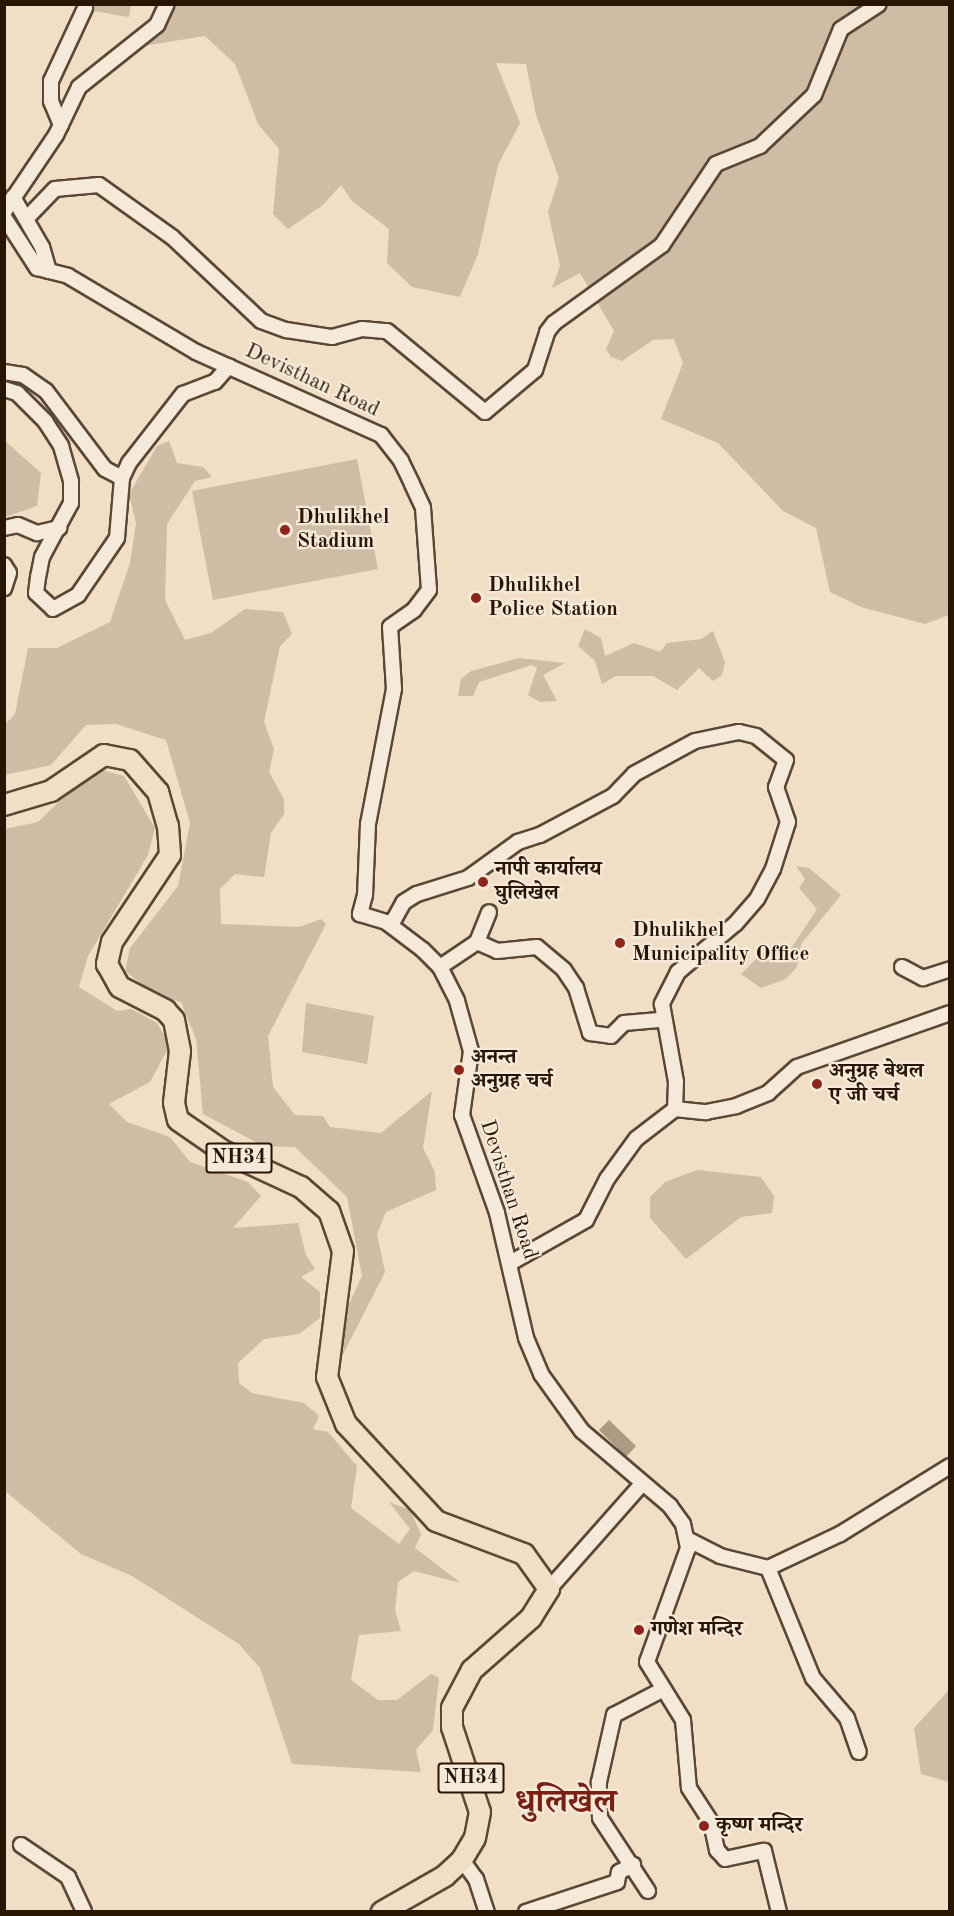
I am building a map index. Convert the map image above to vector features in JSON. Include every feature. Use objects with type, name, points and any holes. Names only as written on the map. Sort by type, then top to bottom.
[{"type":"highway","name":"NH34","points":[[4,805],[51,791],[104,755],[130,760],[158,792],[168,826],[170,855],[112,942],[107,964],[120,987],[165,1010],[174,1020],[180,1043],[174,1103],[178,1120],[223,1151],[302,1187],[329,1211],[343,1251],[327,1377],[346,1424],[436,1521],[524,1554],[549,1589],[539,1609],[520,1623],[472,1670],[452,1708],[452,1726],[480,1812],[475,1838],[462,1860],[445,1876],[382,1911]]},
{"type":"street","name":"Devisthan Road","points":[[167,4],[157,25],[79,87],[61,125],[4,214],[26,257],[37,268],[68,276],[196,352],[381,435],[401,461],[423,508],[429,590],[414,610],[390,627],[394,689],[368,824],[365,895],[360,914],[391,925],[440,968],[457,1001],[471,1051],[462,1115],[466,1135],[482,1168],[510,1263],[526,1338],[549,1390],[582,1431],[677,1513],[687,1539]]},
{"type":"street","points":[[27,219],[55,189],[99,186],[172,237],[261,321],[286,330],[332,337],[362,329],[387,331],[485,412],[535,370],[547,332],[555,323],[662,246],[716,164],[760,146],[814,94],[841,29],[879,4]]},
{"type":"street","points":[[61,125],[51,101],[51,81],[85,8]]},
{"type":"street","points":[[13,197],[27,219],[49,271]]},
{"type":"street","points":[[4,389],[34,407],[61,446],[72,490],[71,502],[42,557],[36,593],[53,609],[78,595],[117,538],[122,478],[183,394],[215,382],[229,366]]},
{"type":"street","points":[[4,372],[23,375],[46,391],[105,469],[122,478]]},
{"type":"street","points":[[4,528],[18,525],[37,533],[59,528]]},
{"type":"street","points":[[4,565],[9,573],[4,588]]},
{"type":"street","points":[[391,925],[410,898],[468,878],[518,842],[540,836],[613,796],[634,774],[695,741],[739,732],[756,736],[786,760],[776,787],[788,822],[782,848],[758,898],[671,980],[662,1004],[662,1020],[676,1082],[675,1109]]},
{"type":"street","points":[[440,968],[477,942],[489,912]]},
{"type":"street","points":[[477,942],[497,951],[537,947],[547,953],[576,988],[590,1033],[611,1036],[624,1023],[662,1020]]},
{"type":"street","points":[[902,967],[923,978],[950,969]]},
{"type":"street","points":[[510,1263],[586,1220],[607,1179],[636,1139],[675,1109],[706,1112],[736,1106],[768,1093],[797,1067],[950,1012]]},
{"type":"street","points":[[779,1911],[764,1851],[725,1858],[717,1850],[711,1822],[689,1788],[683,1720],[662,1690],[647,1662],[682,1568],[687,1539],[720,1556],[768,1568],[840,1534],[950,1466]]},
{"type":"street","points":[[549,1589],[642,1484]]},
{"type":"street","points":[[768,1568],[813,1678],[847,1718],[859,1752]]},
{"type":"street","points":[[648,1891],[600,1818],[599,1782],[614,1715],[662,1690]]},
{"type":"street","points":[[21,1845],[68,1877],[84,1911]]},
{"type":"street","points":[[462,1860],[477,1879],[487,1911]]},
{"type":"street","points":[[526,1911],[544,1910],[617,1882],[619,1872],[633,1865]]},
{"type":"shaded area","points":[[95,5],[131,5],[129,17],[93,11]]},
{"type":"shaded area","points":[[164,5],[949,5],[949,615],[925,624],[861,607],[830,592],[816,528],[783,511],[718,443],[661,419],[683,363],[674,339],[653,340],[622,361],[611,357],[606,349],[614,331],[580,273],[552,288],[560,266],[548,212],[559,178],[536,115],[526,64],[496,63],[520,123],[498,165],[478,254],[460,297],[412,287],[387,263],[389,229],[352,201],[341,185],[323,205],[288,229],[273,214],[279,149],[258,124],[235,64],[205,36],[143,46]]},
{"type":"shaded area","points":[[4,440],[41,473],[37,506],[5,517]]},
{"type":"shaded area","points":[[169,441],[177,463],[203,467],[212,477],[195,481],[167,524],[165,600],[185,640],[211,633],[245,609],[283,612],[292,634],[280,646],[264,722],[274,749],[269,772],[284,799],[284,814],[271,833],[264,877],[235,874],[220,889],[221,924],[299,927],[321,919],[326,924],[268,1036],[273,1087],[295,1115],[323,1116],[330,1127],[381,1133],[432,1091],[423,1148],[435,1172],[436,1190],[386,1212],[377,1234],[385,1272],[335,1370],[338,1328],[362,1276],[347,1197],[295,1147],[263,1146],[203,1114],[196,1039],[181,1002],[156,996],[125,971],[130,948],[178,886],[190,823],[166,740],[116,724],[86,725],[51,765],[5,775],[5,724],[15,714],[28,648],[57,648],[110,622],[130,563],[136,523],[129,494],[157,446]]},
{"type":"shaded area","name":"Dhulikhel Stadium","points":[[357,459],[378,569],[213,600],[192,491]]},
{"type":"shaded area","points":[[585,629],[601,638],[605,656],[634,643],[660,652],[667,643],[701,639],[713,631],[725,662],[722,675],[713,681],[699,668],[677,690],[653,676],[616,676],[602,684],[595,661],[578,646]]},
{"type":"shaded area","points":[[519,658],[565,663],[543,675],[557,701],[540,702],[528,695],[537,668],[532,665],[479,682],[473,696],[458,696],[461,679],[471,671]]},
{"type":"shaded area","points":[[94,768],[124,776],[155,828],[148,855],[88,956],[79,987],[117,1011],[131,1009],[157,1023],[170,1045],[150,1082],[109,1104],[127,1122],[170,1137],[190,1162],[248,1182],[261,1196],[233,1228],[298,1223],[306,1255],[315,1269],[301,1277],[320,1292],[320,1318],[299,1334],[264,1339],[238,1363],[239,1383],[252,1393],[304,1403],[319,1416],[313,1429],[328,1432],[357,1466],[351,1508],[399,1544],[410,1529],[389,1502],[410,1510],[421,1534],[415,1548],[461,1583],[414,1571],[398,1582],[395,1610],[401,1631],[359,1635],[351,1680],[378,1700],[397,1700],[431,1674],[439,1678],[433,1730],[416,1750],[421,1772],[292,1764],[260,1668],[239,1644],[132,1576],[81,1554],[5,1491],[5,829],[38,822]]},
{"type":"shaded area","points":[[796,866],[809,868],[841,895],[801,944],[797,967],[786,979],[761,988],[741,974],[766,949],[786,956],[817,909],[799,888],[805,879]]},
{"type":"shaded area","points":[[306,1003],[374,1016],[367,1064],[302,1052]]},
{"type":"shaded area","points":[[697,1170],[761,1177],[774,1196],[772,1213],[741,1217],[686,1259],[650,1218],[650,1197],[665,1182]]},
{"type":"shaded area","points":[[609,1420],[636,1446],[626,1457],[599,1430]]},
{"type":"shaded area","points":[[949,1690],[949,1782],[921,1774],[914,1728]]},
{"type":"place","name":"Dhulikhel Stadium","points":[[285,530]]},
{"type":"place","name":"Dhulikhel Police Station","points":[[476,598]]},
{"type":"place","name":"नापी कार्यालय घुलिखेल","points":[[483,882]]},
{"type":"place","name":"Dhulikhel Municipality Office","points":[[620,943]]},
{"type":"place","name":"अनन्त अनुग्रह चर्च","points":[[459,1070]]},
{"type":"place","name":"अनुग्रह बेथल ए जी चर्च","points":[[817,1084]]},
{"type":"place","name":"गणेश मन्दिर","points":[[639,1630]]},
{"type":"place","name":"कृष्ण मन्दिर","points":[[704,1826]]},
{"type":"district","name":"धुलिखेल","points":[[566,1804]]}]
